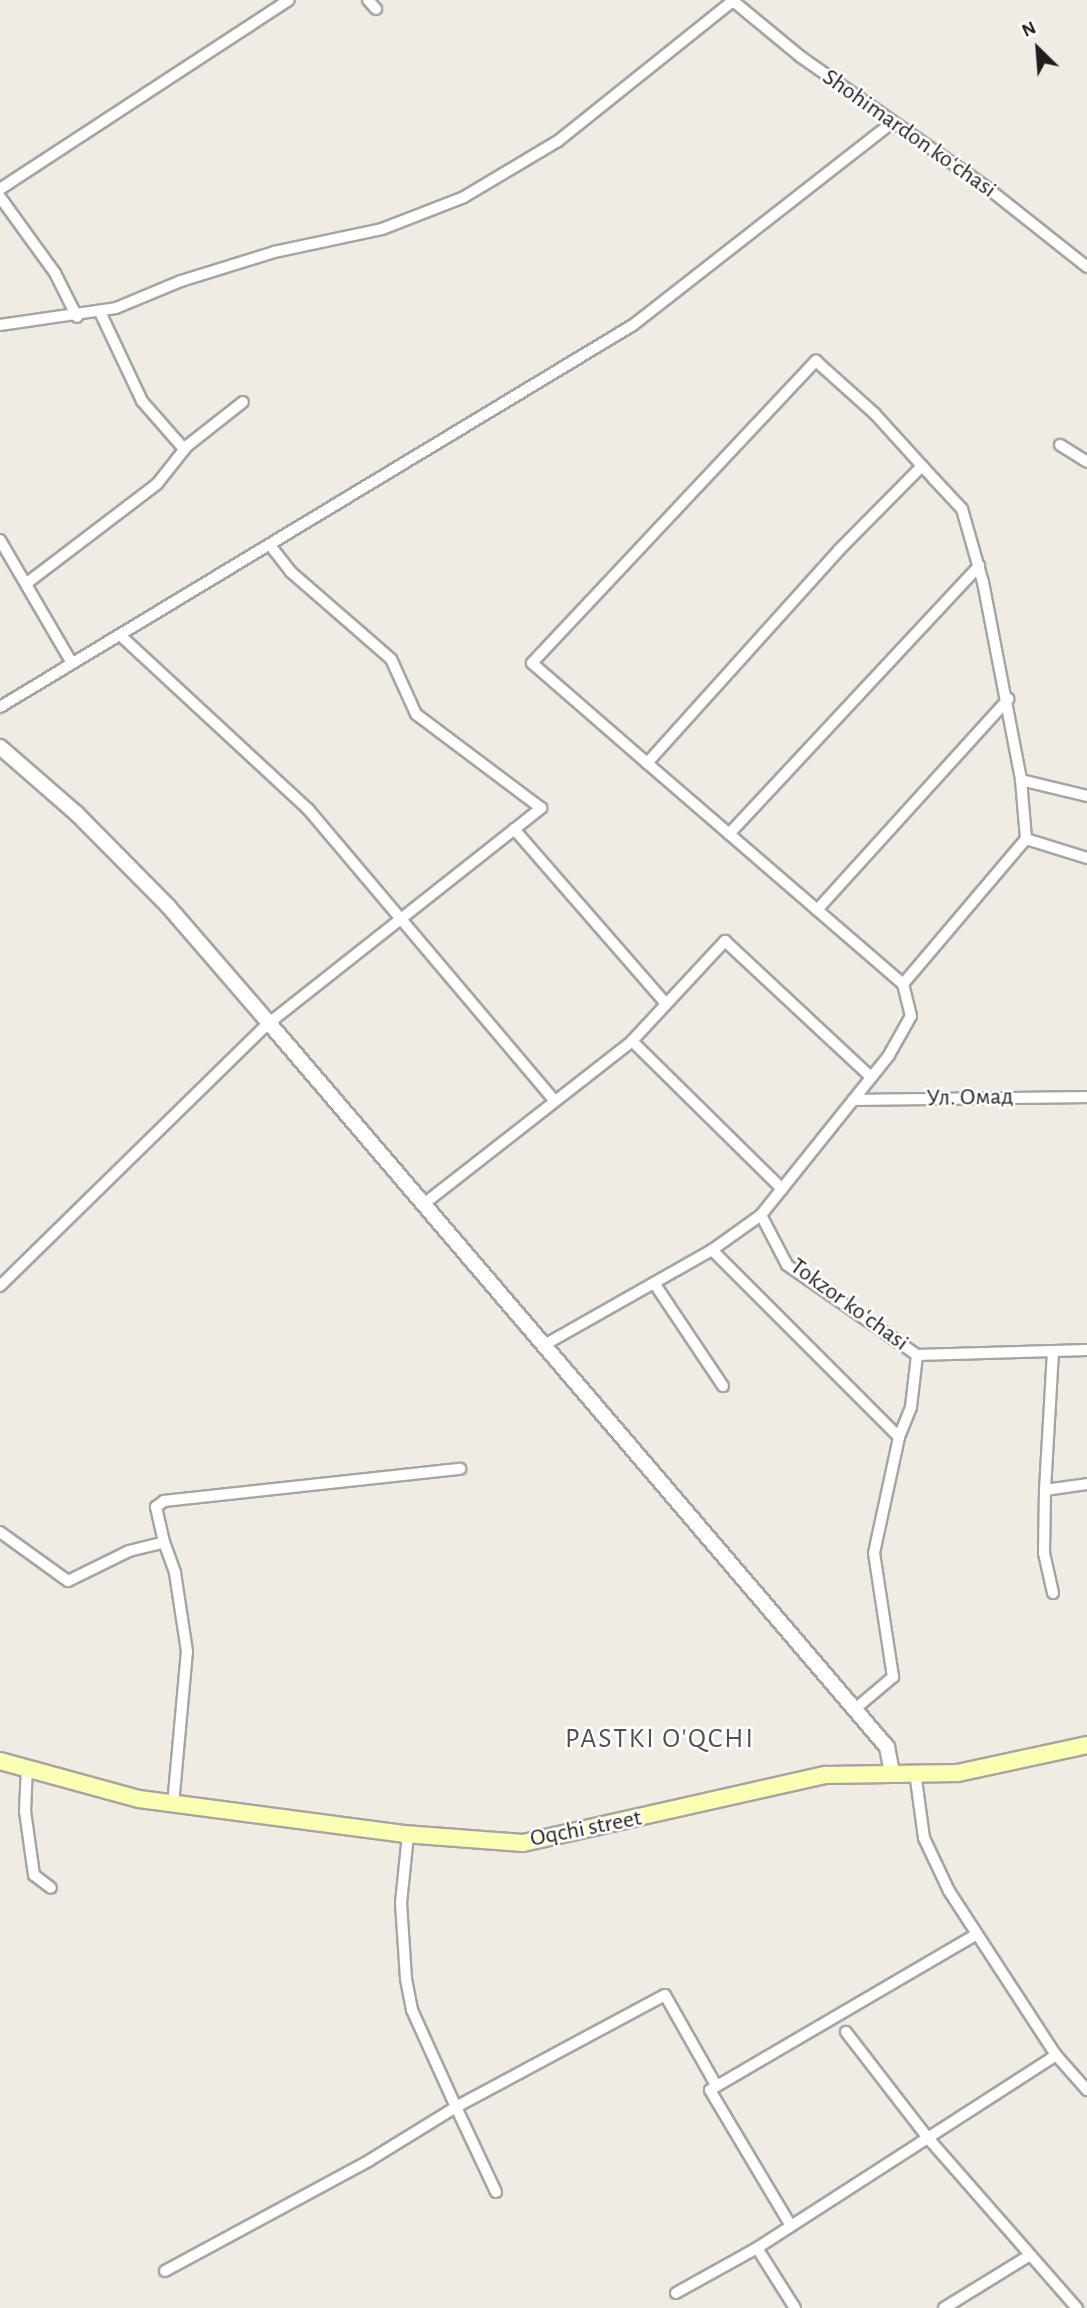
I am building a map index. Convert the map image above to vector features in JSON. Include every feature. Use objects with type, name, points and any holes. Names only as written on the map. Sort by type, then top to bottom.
[{"type":"main road","name":"Oqchi street","points":[[0,1761],[139,1799],[408,1835],[523,1843],[825,1774],[958,1773],[1087,1745]]},
{"type":"street","points":[[0,189],[289,0]]},
{"type":"street","points":[[0,326],[100,312],[274,252],[382,229],[464,197],[558,141],[732,1]]},
{"type":"street","name":"Shohimardon koʻchasi","points":[[732,1],[801,57],[1087,267]]},
{"type":"street","points":[[0,707],[633,325],[893,122]]},
{"type":"street","points":[[0,197],[55,273],[77,317]]},
{"type":"street","points":[[100,312],[142,401],[184,449]]},
{"type":"street","points":[[546,1344],[712,1250],[761,1215],[871,1077],[911,1016],[903,984],[532,663],[699,481],[816,360],[962,509],[979,565],[1008,699],[1021,780],[1026,839],[903,984]]},
{"type":"street","points":[[27,583],[157,484],[184,449],[243,402]]},
{"type":"street","points":[[1060,445],[1087,462]]},
{"type":"street","points":[[647,763],[839,550],[922,466]]},
{"type":"street","points":[[0,540],[72,663]]},
{"type":"street","points":[[0,1286],[269,1023],[541,808],[416,714],[391,659],[291,572],[270,545]]},
{"type":"street","points":[[729,834],[979,565]]},
{"type":"street","points":[[120,635],[308,809],[555,1101]]},
{"type":"street","points":[[817,910],[1008,699]]},
{"type":"street","points":[[0,747],[76,813],[168,906],[546,1344],[887,1747],[892,1772]]},
{"type":"street","points":[[1021,780],[1087,796]]},
{"type":"street","points":[[514,829],[665,1003]]},
{"type":"street","points":[[1026,839],[1087,858]]},
{"type":"street","points":[[425,1203],[632,1041],[725,941],[871,1077]]},
{"type":"street","points":[[632,1041],[782,1189]]},
{"type":"street","name":"Ул. Омад","points":[[853,1100],[1087,1097]]},
{"type":"street","name":"Tokzor koʻchasi","points":[[761,1215],[787,1265],[917,1355],[1087,1350]]},
{"type":"street","points":[[712,1250],[899,1437]]},
{"type":"street","points":[[654,1283],[723,1386]]},
{"type":"street","points":[[1053,1351],[1044,1553],[1053,1593]]},
{"type":"street","points":[[855,1709],[893,1677],[874,1553],[899,1437],[911,1407],[917,1355]]},
{"type":"street","points":[[173,1804],[187,1651],[175,1573],[156,1507],[164,1502],[460,1469]]},
{"type":"street","points":[[1045,1490],[1087,1484]]},
{"type":"street","points":[[0,1532],[68,1581],[129,1551],[164,1542]]},
{"type":"street","points":[[27,1767],[25,1811],[34,1875],[51,1888]]},
{"type":"street","points":[[915,1772],[924,1838],[977,1934],[1056,2056],[1087,2090]]},
{"type":"street","points":[[408,1835],[401,1903],[406,1979],[412,2010],[496,2192]]},
{"type":"street","points":[[791,2226],[709,2090],[977,1934]]},
{"type":"street","points":[[164,2271],[370,2160],[456,2107],[665,1996],[716,2085]]},
{"type":"street","points":[[845,2032],[928,2138],[1077,2308]]},
{"type":"street","points":[[676,2293],[757,2248],[1056,2056]]},
{"type":"street","points":[[757,2248],[795,2308]]},
{"type":"street","points":[[944,2308],[1030,2255]]},
{"type":"district","name":"PASTKI O'QCHI","points":[[660,1739]]}]
